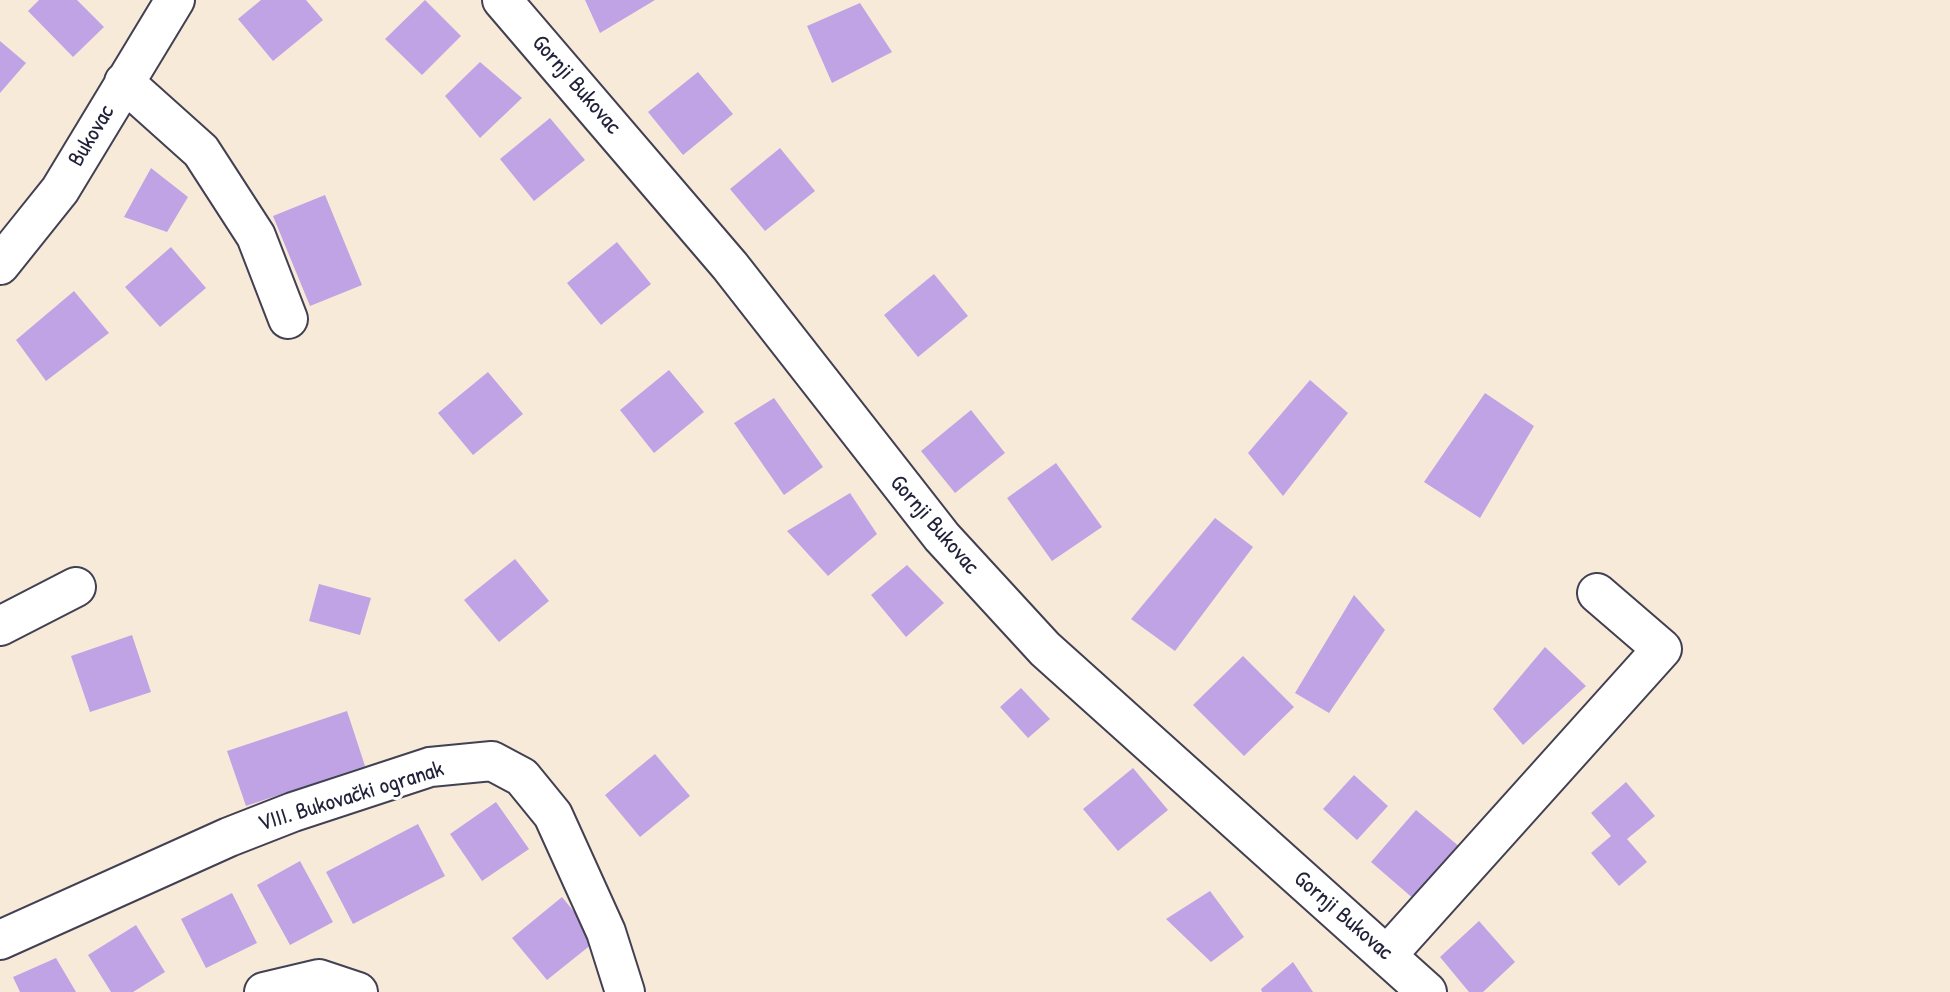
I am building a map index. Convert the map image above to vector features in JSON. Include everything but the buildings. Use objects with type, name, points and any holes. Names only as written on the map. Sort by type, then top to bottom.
[{"type":"street","name":"Bukovac","points":[[0,265],[60,190],[175,0]]},
{"type":"street","name":"Gornji Bukovac","points":[[502,0],[730,266],[942,537],[1026,628],[1171,765],[1388,954],[1427,992]]},
{"type":"street","points":[[124,82],[201,151],[256,236],[288,319]]},
{"type":"street","points":[[0,626],[76,587]]},
{"type":"street","points":[[1388,954],[1662,649],[1597,593]]},
{"type":"street","name":"VIII. Bukovački ogranak","points":[[0,940],[229,837],[293,812],[430,767],[492,761],[522,778],[553,815],[606,932],[625,992]]},
{"type":"street","points":[[264,992],[319,979],[358,992]]}]
